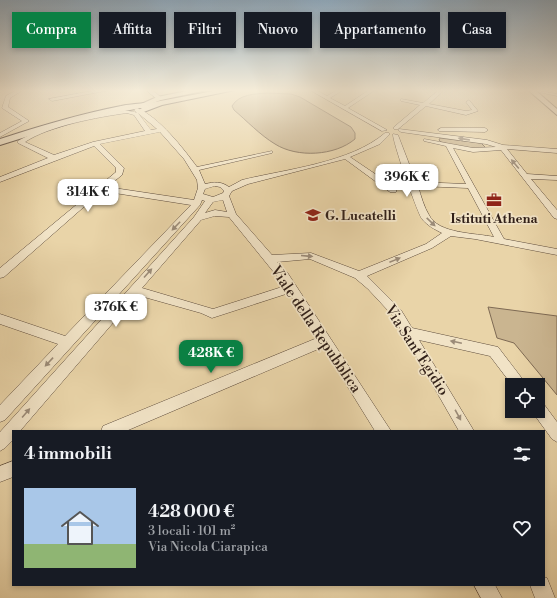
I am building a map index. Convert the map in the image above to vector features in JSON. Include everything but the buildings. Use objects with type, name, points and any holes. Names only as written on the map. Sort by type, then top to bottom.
[{"type":"main road","points":[[0,142],[34,130],[85,118]]},
{"type":"street","points":[[0,134],[26,121],[22,118]]},
{"type":"street","points":[[54,158],[20,142],[31,136],[96,118]]},
{"type":"street","points":[[139,118],[149,132]]},
{"type":"street","points":[[153,118],[160,130],[197,171],[223,189]]},
{"type":"street","points":[[365,118],[393,132],[438,142],[449,146],[488,150],[502,147]]},
{"type":"street","points":[[0,414],[205,197],[244,182],[345,156],[371,147],[393,132],[410,118]]},
{"type":"street","points":[[480,122],[490,137],[487,142]]},
{"type":"street","points":[[0,180],[54,158],[95,144],[160,130]]},
{"type":"street","points":[[438,142],[435,140],[436,135],[441,130],[485,130]]},
{"type":"street","points":[[393,132],[436,135],[487,142],[502,147],[557,151]]},
{"type":"street","points":[[393,132],[412,184],[428,221],[437,228],[449,234],[475,236],[557,252]]},
{"type":"street","points":[[487,142],[490,148],[488,150]]},
{"type":"street","points":[[0,274],[119,172],[120,168],[95,144]]},
{"type":"street","points":[[449,146],[501,241]]},
{"type":"street","points":[[502,147],[557,216]]},
{"type":"street","points":[[197,171],[270,152]]},
{"type":"street","points":[[345,156],[393,190]]},
{"type":"street","points":[[0,443],[197,219],[205,197],[197,171]]},
{"type":"street","points":[[524,176],[557,178]]},
{"type":"street","points":[[412,184],[470,186]]},
{"type":"street","points":[[101,189],[205,197],[223,189]]},
{"type":"street","name":"Viale della Repubblica","points":[[223,189],[232,213],[268,259],[283,275],[383,430]]},
{"type":"street","name":"Viale della Repubblica","points":[[205,197],[232,213]]},
{"type":"street","points":[[197,219],[215,213],[232,213]]},
{"type":"street","points":[[475,236],[489,233],[493,228]]},
{"type":"street","points":[[359,275],[438,242],[449,234]]},
{"type":"street","name":"Via Sant'Egidio","points":[[268,259],[311,256],[359,275],[397,313],[466,430]]},
{"type":"street","points":[[134,290],[205,310],[212,314],[291,288]]},
{"type":"street","points":[[0,319],[67,342]]},
{"type":"street","points":[[408,332],[494,351],[515,378]]},
{"type":"street","points":[[110,430],[325,340]]},
{"type":"street","points":[[545,418],[557,434]]},
{"type":"street","points":[[0,474],[12,468]]},
{"type":"street","points":[[485,586],[492,598]]},
{"type":"street","points":[[540,586],[545,598]]},
{"type":"shaded area","points":[[243,118],[336,118],[351,127],[355,133],[355,139],[347,145],[327,152],[294,152],[275,144]]},
{"type":"shaded area","points":[[440,138],[481,143],[485,147],[480,149],[463,148],[441,142],[439,140]]},
{"type":"shaded area","points":[[488,307],[557,316],[557,395],[545,380],[545,378],[543,378],[514,343],[497,338]]},
{"type":"place","name":"Istituti Athena","points":[[494,200]]},
{"type":"place","name":"G. Lucatelli","points":[[313,215]]}]
